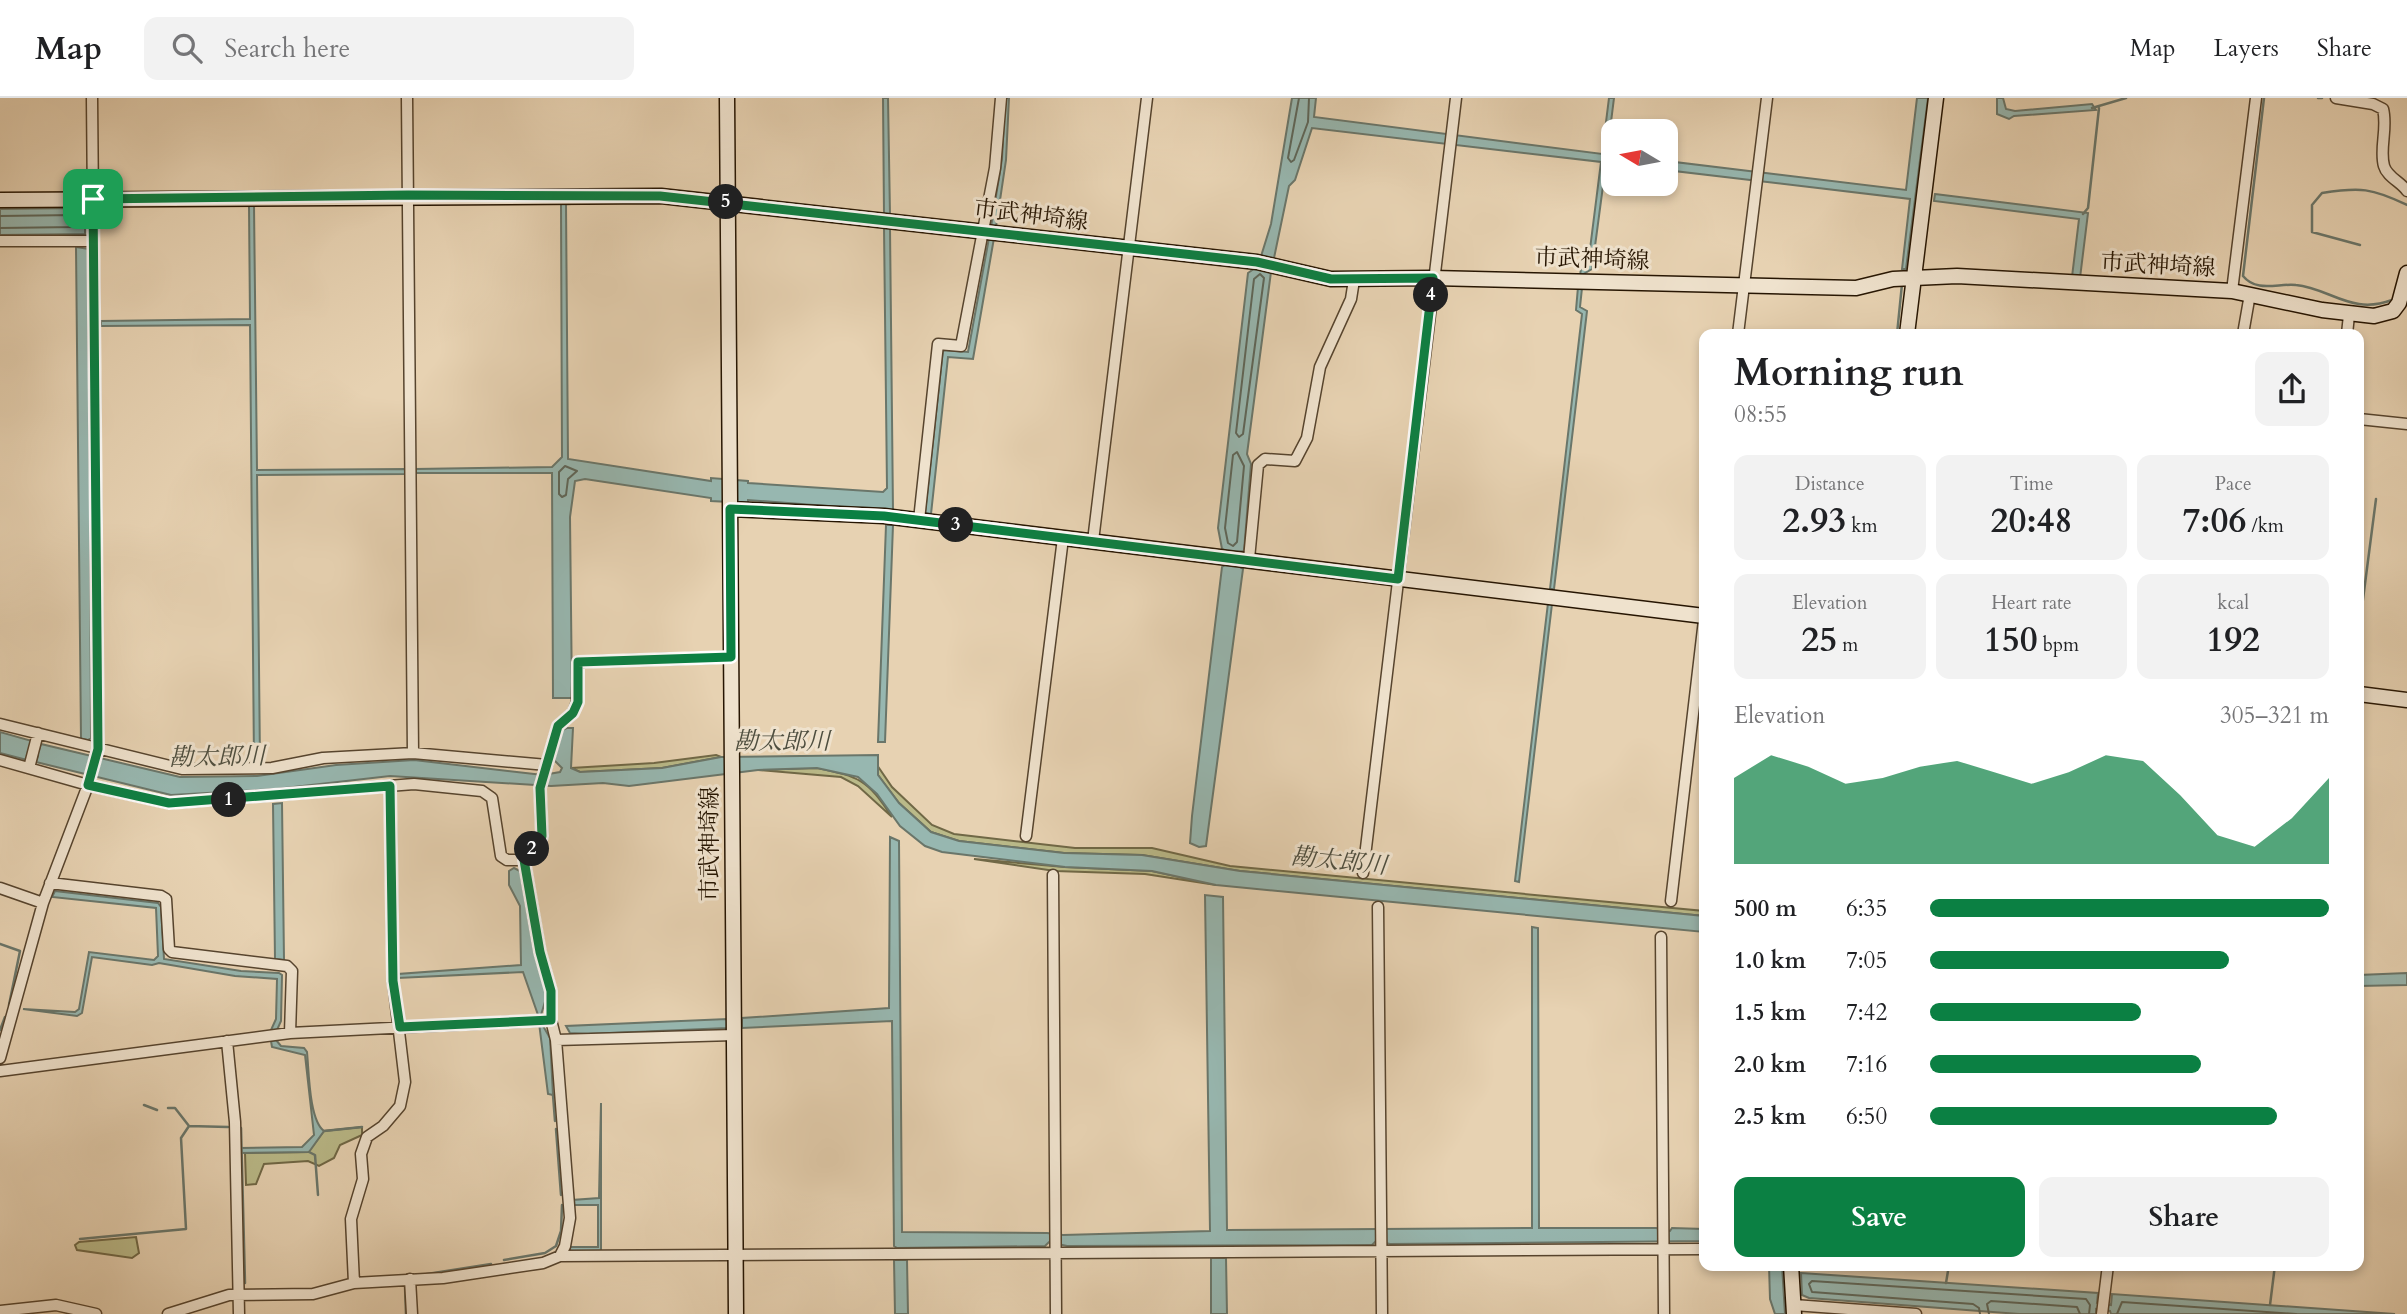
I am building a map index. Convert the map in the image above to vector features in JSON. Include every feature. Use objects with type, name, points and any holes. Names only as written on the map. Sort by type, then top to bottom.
[{"type":"main road","points":[[0,200],[627,195],[727,202],[727,98]]},
{"type":"main road","points":[[1908,329],[1936,98]]},
{"type":"main road","name":"市武神埼線","points":[[736,1314],[727,202],[1257,262],[1320,278],[1354,280],[1433,278],[1856,288],[1914,276],[2232,291],[2349,315],[2374,316],[2393,311],[2399,303],[2407,273]]},
{"type":"main road","points":[[730,507],[919,520],[1699,617]]},
{"type":"main road","points":[[2364,695],[2407,701]]},
{"type":"main road","points":[[1791,1271],[1794,1310]]},
{"type":"street","points":[[0,1058],[43,903],[88,785],[98,749],[86,241],[93,199],[92,98]]},
{"type":"street","points":[[407,98],[413,752]]},
{"type":"street","points":[[919,520],[938,344],[961,346],[995,168],[1001,98]]},
{"type":"street","points":[[1093,541],[1147,98]]},
{"type":"street","points":[[1363,873],[1456,98]]},
{"type":"street","points":[[1739,329],[1767,98]]},
{"type":"street","points":[[2232,291],[2256,98]]},
{"type":"street","points":[[2336,98],[2373,104],[2383,109],[2386,121],[2383,165],[2388,174],[2401,182],[2407,191]]},
{"type":"street","points":[[0,241],[86,241]]},
{"type":"street","points":[[1238,558],[1258,465],[1265,459],[1295,461],[1307,438],[1320,366],[1351,299],[1354,280]]},
{"type":"street","points":[[2244,329],[2250,294]]},
{"type":"street","points":[[2348,329],[2349,315]]},
{"type":"street","points":[[2364,420],[2407,424]]},
{"type":"street","points":[[1026,836],[1063,538]]},
{"type":"street","points":[[0,760],[88,785],[169,803],[414,784],[489,793],[501,856],[507,860],[524,860],[540,843],[542,836],[540,788],[558,726],[573,713],[578,702],[578,662],[731,657]]},
{"type":"street","points":[[1671,901],[1699,661]]},
{"type":"street","points":[[0,724],[159,765],[195,770],[272,768],[323,758],[413,752],[546,768]]},
{"type":"street","points":[[29,768],[38,733]]},
{"type":"street","points":[[354,1283],[351,1219],[363,1180],[360,1154],[368,1137],[383,1126],[402,1099],[405,1082],[393,981],[390,786]]},
{"type":"street","points":[[524,860],[540,952],[551,991],[543,1020],[556,1040],[570,1218],[565,1246],[560,1256]]},
{"type":"street","points":[[1052,875],[1056,1314]]},
{"type":"street","points":[[50,883],[161,896],[166,899],[169,949],[172,952],[287,966],[292,971],[290,1033]]},
{"type":"street","points":[[0,888],[43,903]]},
{"type":"street","points":[[1378,907],[1382,1314]]},
{"type":"street","points":[[1661,937],[1664,1314]]},
{"type":"street","points":[[0,1071],[290,1033],[543,1020]]},
{"type":"street","points":[[556,1040],[734,1035]]},
{"type":"street","points":[[227,1041],[235,1122],[239,1314]]},
{"type":"street","points":[[168,1314],[239,1294],[313,1294],[354,1283],[443,1279],[543,1263],[560,1256],[736,1256],[1056,1250],[1699,1249]]},
{"type":"street","points":[[2103,1310],[2107,1271]]},
{"type":"street","points":[[410,1279],[412,1314]]},
{"type":"street","points":[[0,1311],[55,1305],[96,1314]]},
{"type":"street","points":[[1794,1310],[1916,1314]]},
{"type":"green space","points":[[716,755],[721,757],[662,768],[580,772],[571,768],[654,763]]},
{"type":"green space","points":[[877,765],[892,787],[932,825],[954,834],[1075,848],[1152,848],[1230,866],[1699,911],[1699,916],[1240,871],[1142,855],[1064,853],[959,841],[931,832],[899,803],[878,775]]},
{"type":"green space","points":[[817,768],[853,777],[869,787],[892,817],[858,786],[841,777],[758,770]]},
{"type":"green space","points":[[974,859],[1152,871],[1216,885],[1145,874],[1055,871]]},
{"type":"green space","points":[[362,1127],[362,1135],[340,1145],[334,1158],[319,1166],[308,1161],[264,1164],[256,1184],[246,1185],[245,1153],[308,1152],[324,1131]]},
{"type":"green space","points":[[136,1237],[139,1253],[132,1258],[77,1250],[75,1245],[79,1242]]},
{"type":"water","points":[[883,98],[888,98],[890,215],[884,214]]},
{"type":"water","points":[[1005,98],[1009,98],[1006,160],[996,227],[991,227],[1002,159]]},
{"type":"water","points":[[1292,98],[1316,98],[1314,117],[1601,154],[1601,162],[1312,128],[1295,180],[1289,186],[1274,258],[1270,261],[1271,272],[1247,454],[1251,464],[1244,551],[1237,552],[1235,564],[1243,569],[1206,846],[1199,847],[1190,843],[1192,816],[1222,567],[1228,563],[1229,552],[1222,549],[1218,528],[1248,273],[1258,266],[1271,224]]},
{"type":"water","points":[[1609,98],[1614,98],[1611,119],[1606,119]]},
{"type":"water","points":[[1917,98],[1928,98],[1906,269],[1902,269],[1910,199],[1678,171],[1678,162],[1906,190]]},
{"type":"water","points":[[1997,98],[2003,98],[2006,109],[2015,111],[2092,104],[2096,110],[2014,116],[2009,119],[1997,114]]},
{"type":"water","points":[[1601,162],[1602,196],[1592,269],[1580,276],[1581,268],[1588,265]]},
{"type":"water","points":[[1935,194],[2088,213],[2080,278],[2072,277],[2079,219],[1934,201]]},
{"type":"water","points":[[561,204],[566,204],[568,459],[711,481],[711,478],[883,492],[887,488],[884,227],[890,228],[893,511],[748,500],[748,503],[711,501],[711,498],[585,479],[575,481],[570,517],[572,698],[553,698],[552,473],[416,473],[416,469],[552,467],[562,457]]},
{"type":"water","points":[[249,205],[254,205],[257,470],[406,469],[406,474],[257,475],[260,762],[254,762],[250,325],[101,326],[101,321],[250,319]]},
{"type":"water","points":[[80,208],[85,212],[85,234],[0,235],[0,209]]},
{"type":"water","points":[[989,238],[994,238],[973,359],[948,357],[931,514],[925,513],[943,350],[968,352]]},
{"type":"water","points":[[76,247],[89,249],[91,738],[88,740],[81,739]]},
{"type":"water","points":[[1578,287],[1582,288],[1580,307],[1587,311],[1554,589],[1550,589],[1582,314],[1576,310]]},
{"type":"water","points":[[886,525],[893,525],[885,742],[878,742]]},
{"type":"water","points":[[1548,603],[1552,604],[1519,882],[1515,881]]},
{"type":"water","points":[[573,728],[571,768],[580,772],[662,768],[721,757],[878,755],[878,775],[899,803],[931,832],[959,841],[1064,853],[1142,855],[1240,871],[1699,916],[1699,932],[1216,885],[1152,871],[1065,867],[942,852],[925,846],[900,826],[877,794],[858,777],[817,768],[758,770],[629,786],[603,783],[551,786],[390,776],[276,789],[171,795],[36,762],[38,756],[29,753],[27,760],[0,753],[0,732],[32,741],[39,750],[41,744],[180,777],[257,776],[336,765],[414,760],[543,775],[560,772],[562,768],[554,760],[562,730]]},
{"type":"water","points":[[282,803],[284,960],[275,959],[273,804]]},
{"type":"water","points":[[890,837],[899,841],[902,1232],[1063,1235],[1210,1231],[1205,895],[1223,897],[1227,1230],[1532,1228],[1532,927],[1538,928],[1539,1228],[1656,1228],[1670,1231],[1672,1228],[1699,1229],[1699,1241],[1390,1244],[1376,1241],[1372,1245],[1067,1246],[1049,1242],[1045,1246],[897,1248],[894,1246],[892,1021],[742,1028],[742,1018],[889,1008]]},
{"type":"water","points":[[514,868],[520,871],[534,952],[547,995],[541,1015],[543,1026],[550,1038],[553,1095],[548,1094],[538,1015],[523,972],[398,978],[398,974],[521,965],[520,906],[509,885],[509,871]]},
{"type":"water","points":[[55,891],[158,903],[161,907],[164,959],[241,971],[279,973],[282,975],[281,1021],[277,1030],[271,1030],[276,1019],[277,979],[92,957],[82,1013],[77,1016],[23,1009],[75,1012],[79,1009],[89,952],[154,960],[158,956],[156,908],[52,897]]},
{"type":"water","points":[[2407,973],[2407,985],[2364,986],[2364,975]]},
{"type":"water","points":[[727,1019],[727,1028],[588,1034],[570,1033],[566,1026]]},
{"type":"water","points":[[276,1040],[281,1046],[304,1048],[307,1052],[315,1117],[324,1131],[309,1152],[240,1153],[240,1148],[302,1147],[314,1135],[305,1055],[272,1047],[271,1041]]},
{"type":"water","points":[[601,1103],[601,1251],[570,1251],[570,1247],[598,1247],[598,1205],[572,1205],[572,1200],[599,1198]]},
{"type":"water","points":[[1211,1258],[1226,1258],[1227,1314],[1211,1314]]},
{"type":"water","points":[[894,1260],[907,1260],[908,1314],[895,1314]]},
{"type":"water","points":[[1769,1271],[1782,1271],[1785,1314],[1775,1314],[1770,1299]]},
{"type":"water","points":[[1801,1273],[2098,1293],[2097,1303],[2111,1305],[2112,1294],[2395,1314],[2111,1314],[2110,1311],[2096,1309],[2096,1314],[2019,1314],[1809,1298],[1802,1295]]},
{"type":"waterway","points":[[2092,108],[2126,98]]},
{"type":"waterway","points":[[2264,98],[2243,276],[2261,286],[2304,286],[2359,304],[2392,300]]},
{"type":"waterway","points":[[2083,214],[2088,208],[2099,108]]},
{"type":"waterway","points":[[2360,245],[2312,232],[2312,205],[2322,193],[2366,190],[2407,205]]},
{"type":"waterway","points":[[566,204],[589,203]]},
{"type":"waterway","points":[[1898,329],[1902,284]]},
{"type":"waterway","points":[[2364,591],[2376,499]]},
{"type":"waterway","points":[[0,944],[20,951],[9,1005]]},
{"type":"waterway","points":[[0,1030],[5,1017]]},
{"type":"waterway","points":[[553,1095],[555,1121]]},
{"type":"waterway","points":[[144,1105],[157,1110]]},
{"type":"waterway","points":[[168,1108],[175,1108],[189,1126],[228,1127]]},
{"type":"waterway","points":[[80,1239],[186,1229],[181,1138],[189,1126]]},
{"type":"waterway","points":[[324,1131],[362,1127]]},
{"type":"waterway","points":[[241,1128],[245,1283]]},
{"type":"waterway","points":[[556,1129],[561,1195]]},
{"type":"waterway","points":[[309,1152],[315,1155],[318,1195]]},
{"type":"waterway","points":[[504,1260],[545,1253],[556,1246],[561,1231],[562,1205]]},
{"type":"waterway","points":[[427,1274],[491,1264]]},
{"type":"waterway","points":[[1946,1283],[1948,1271]]},
{"type":"waterway","points":[[2270,1305],[2274,1271]]},
{"type":"waterway","points":[[405,1286],[406,1314]]},
{"type":"route","points":[[408,195],[660,196],[1257,262],[1320,278],[1378,281],[1433,278],[1398,579],[884,516],[730,509],[731,657],[578,662],[578,702],[573,713],[558,726],[540,788],[542,836],[540,843],[524,860],[540,952],[551,991],[551,1020],[489,1025],[400,1027],[393,981],[390,786],[372,785],[273,797],[169,803],[88,785],[98,749],[93,199],[408,195]]},
{"type":"water label","name":"勘太郎川","points":[[782,741]]},
{"type":"water label","name":"勘太郎川","points":[[217,757]]},
{"type":"water label","name":"勘太郎川","points":[[1339,861]]}]
